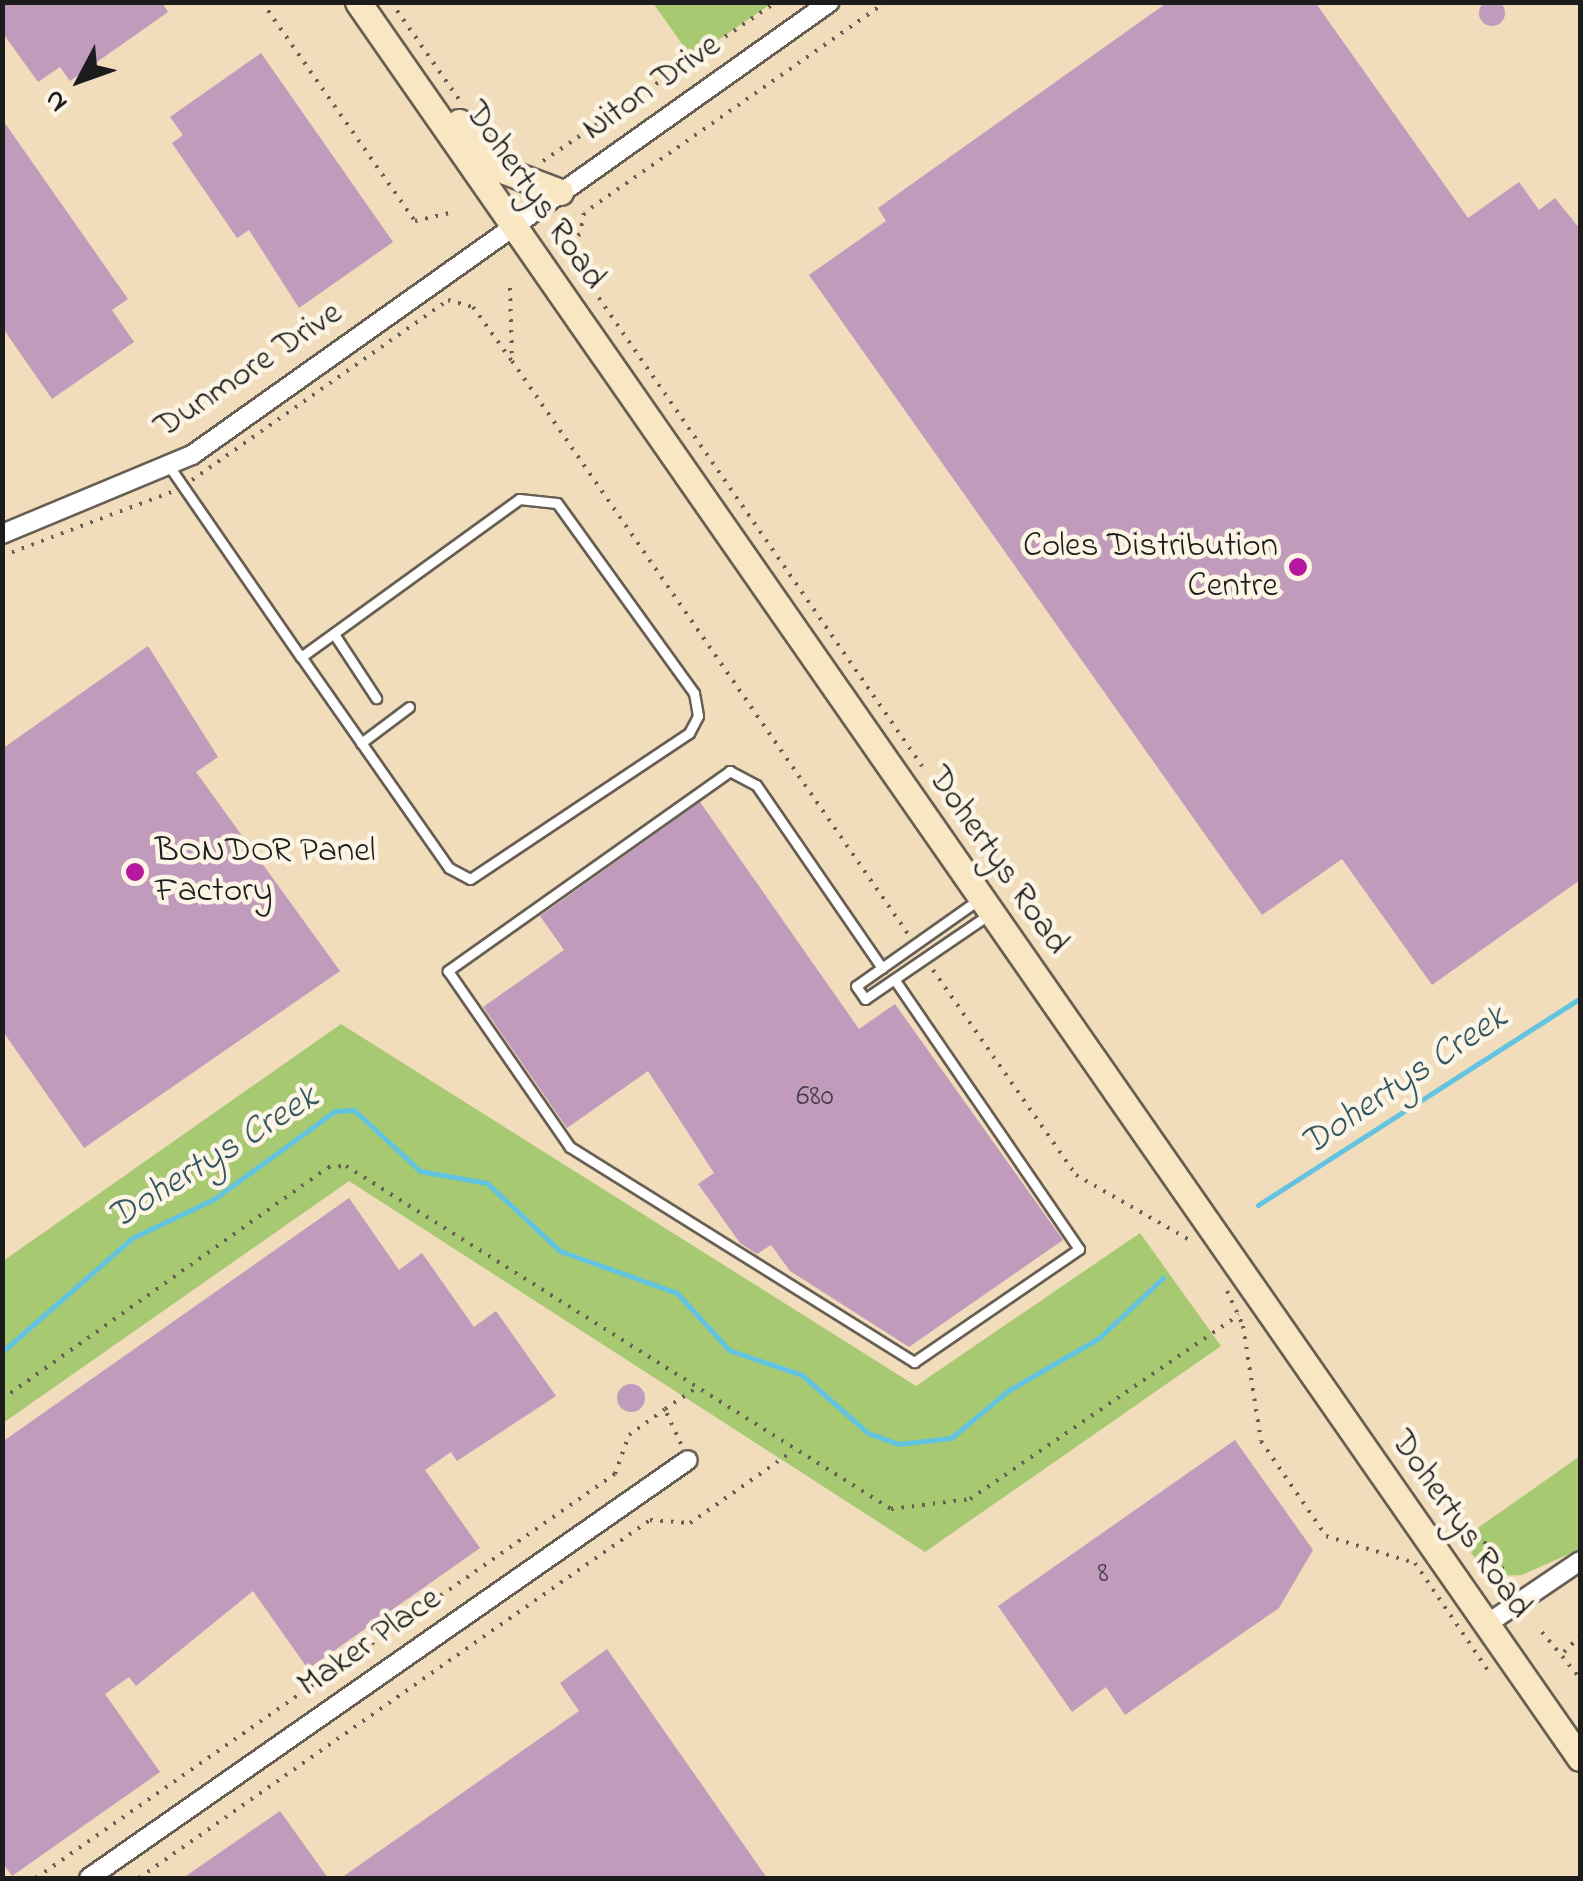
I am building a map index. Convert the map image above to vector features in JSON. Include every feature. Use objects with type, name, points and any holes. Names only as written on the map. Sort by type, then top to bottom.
[{"type":"main road","name":"Dohertys Road","points":[[358,2],[1580,1758]]},
{"type":"main road","points":[[376,2],[471,139],[505,171],[560,192]]},
{"type":"street","name":"Niton Drive","points":[[512,226],[830,2]]},
{"type":"street","name":"Dunmore Drive","points":[[2,534],[169,466],[512,226]]},
{"type":"street","name":"Maker Place","points":[[89,1878],[688,1460]]},
{"type":"street","points":[[1488,1624],[1580,1562]]},
{"type":"lane","points":[[169,466],[301,657],[449,868],[470,879],[689,734],[698,716],[694,693],[570,517],[536,494],[494,514],[301,657]]},
{"type":"lane","points":[[334,634],[376,698]]},
{"type":"lane","points":[[361,743],[409,708]]},
{"type":"lane","points":[[882,968],[756,785],[730,771],[453,961],[448,975],[570,1147],[914,1362],[1080,1250],[894,979]]},
{"type":"lane","points":[[986,906],[924,958],[865,999],[856,986],[915,945],[986,906]]},
{"type":"path","points":[[262,2],[415,221],[454,212]]},
{"type":"path","points":[[391,2],[463,105]]},
{"type":"path","points":[[530,160],[550,162],[776,2]]},
{"type":"path","points":[[886,2],[584,213],[580,234],[563,246],[922,766]]},
{"type":"path","points":[[510,288],[512,360]]},
{"type":"path","points":[[2,556],[183,486],[448,300],[473,306],[915,945]]},
{"type":"path","points":[[924,958],[1076,1175],[1196,1244]]},
{"type":"path","points":[[2,1400],[328,1168],[346,1166],[891,1510],[943,1509],[1239,1315]]},
{"type":"path","points":[[1223,1285],[1239,1315],[1261,1440],[1326,1536],[1415,1562],[1491,1675]]},
{"type":"path","points":[[36,1878],[615,1474],[629,1435],[696,1388]]},
{"type":"path","points":[[665,1409],[688,1460]]},
{"type":"path","points":[[139,1878],[650,1520],[690,1522],[793,1451]]},
{"type":"path","points":[[1478,1533],[1503,1569]]},
{"type":"path","points":[[1542,1632],[1564,1652],[1580,1678]]},
{"type":"path","points":[[1564,1652],[1580,1636]]},
{"type":"green space","points":[[653,3],[772,3],[692,58]]},
{"type":"green space","points":[[341,1024],[916,1386],[1140,1233],[1221,1346],[925,1552],[349,1181],[3,1423],[3,1261]]},
{"type":"green space","points":[[1580,1456],[1580,1549],[1522,1575],[1487,1576],[1462,1539]]},
{"type":"building","points":[[1492,0],[1501,4],[1505,13],[1501,22],[1492,26],[1483,22],[1479,13],[1483,4]]},
{"type":"building","points":[[2,2],[162,2],[168,12],[70,81],[60,67],[38,82],[2,32]]},
{"type":"building","name":"Coles Distribution Centre","points":[[1168,2],[1315,2],[1468,218],[1519,182],[1539,210],[1555,198],[1580,229],[1580,880],[1432,985],[1342,859],[1262,915],[809,275],[886,221],[878,208]]},
{"type":"building","points":[[261,53],[393,242],[299,308],[249,230],[237,238],[172,143],[183,135],[170,117]]},
{"type":"building","points":[[2,119],[128,299],[112,310],[134,342],[52,399],[2,327]]},
{"type":"building","name":"BONDOR Panel Factory","points":[[148,646],[218,757],[196,772],[340,971],[84,1148],[2,1030],[2,749]]},
{"type":"building","points":[[700,802],[859,1029],[895,1004],[1063,1240],[909,1347],[790,1271],[771,1245],[757,1254],[740,1243],[698,1184],[714,1173],[648,1071],[567,1128],[483,1007],[564,950],[540,916]]},
{"type":"building","points":[[349,1198],[399,1270],[422,1253],[474,1327],[496,1311],[556,1396],[457,1461],[451,1452],[425,1470],[480,1548],[308,1669],[253,1591],[136,1686],[129,1677],[105,1694],[160,1772],[12,1876],[2,1862],[2,1442]]},
{"type":"building","points":[[631,1384],[641,1388],[645,1398],[641,1408],[631,1412],[621,1408],[617,1398],[621,1388]]},
{"type":"building","points":[[1235,1440],[1313,1550],[1279,1608],[1125,1715],[1106,1687],[1072,1712],[998,1606]]},
{"type":"building","points":[[607,1649],[767,1878],[341,1878],[579,1711],[560,1683]]},
{"type":"building","points":[[280,1811],[328,1878],[183,1878]]},
{"type":"waterway","name":"Dohertys Creek","points":[[1258,1205],[1580,998]]},
{"type":"waterway","name":"Dohertys Creek","points":[[2,1352],[132,1238],[214,1199],[335,1111],[354,1110],[420,1171],[487,1183],[560,1251],[677,1293],[729,1350],[802,1375],[868,1433],[898,1444],[951,1438],[1009,1390],[1099,1338],[1163,1278]]},
{"type":"place","name":"Coles Distribution Centre","points":[[1298,567]]},
{"type":"place","name":"BONDOR Panel Factory","points":[[135,872]]}]
